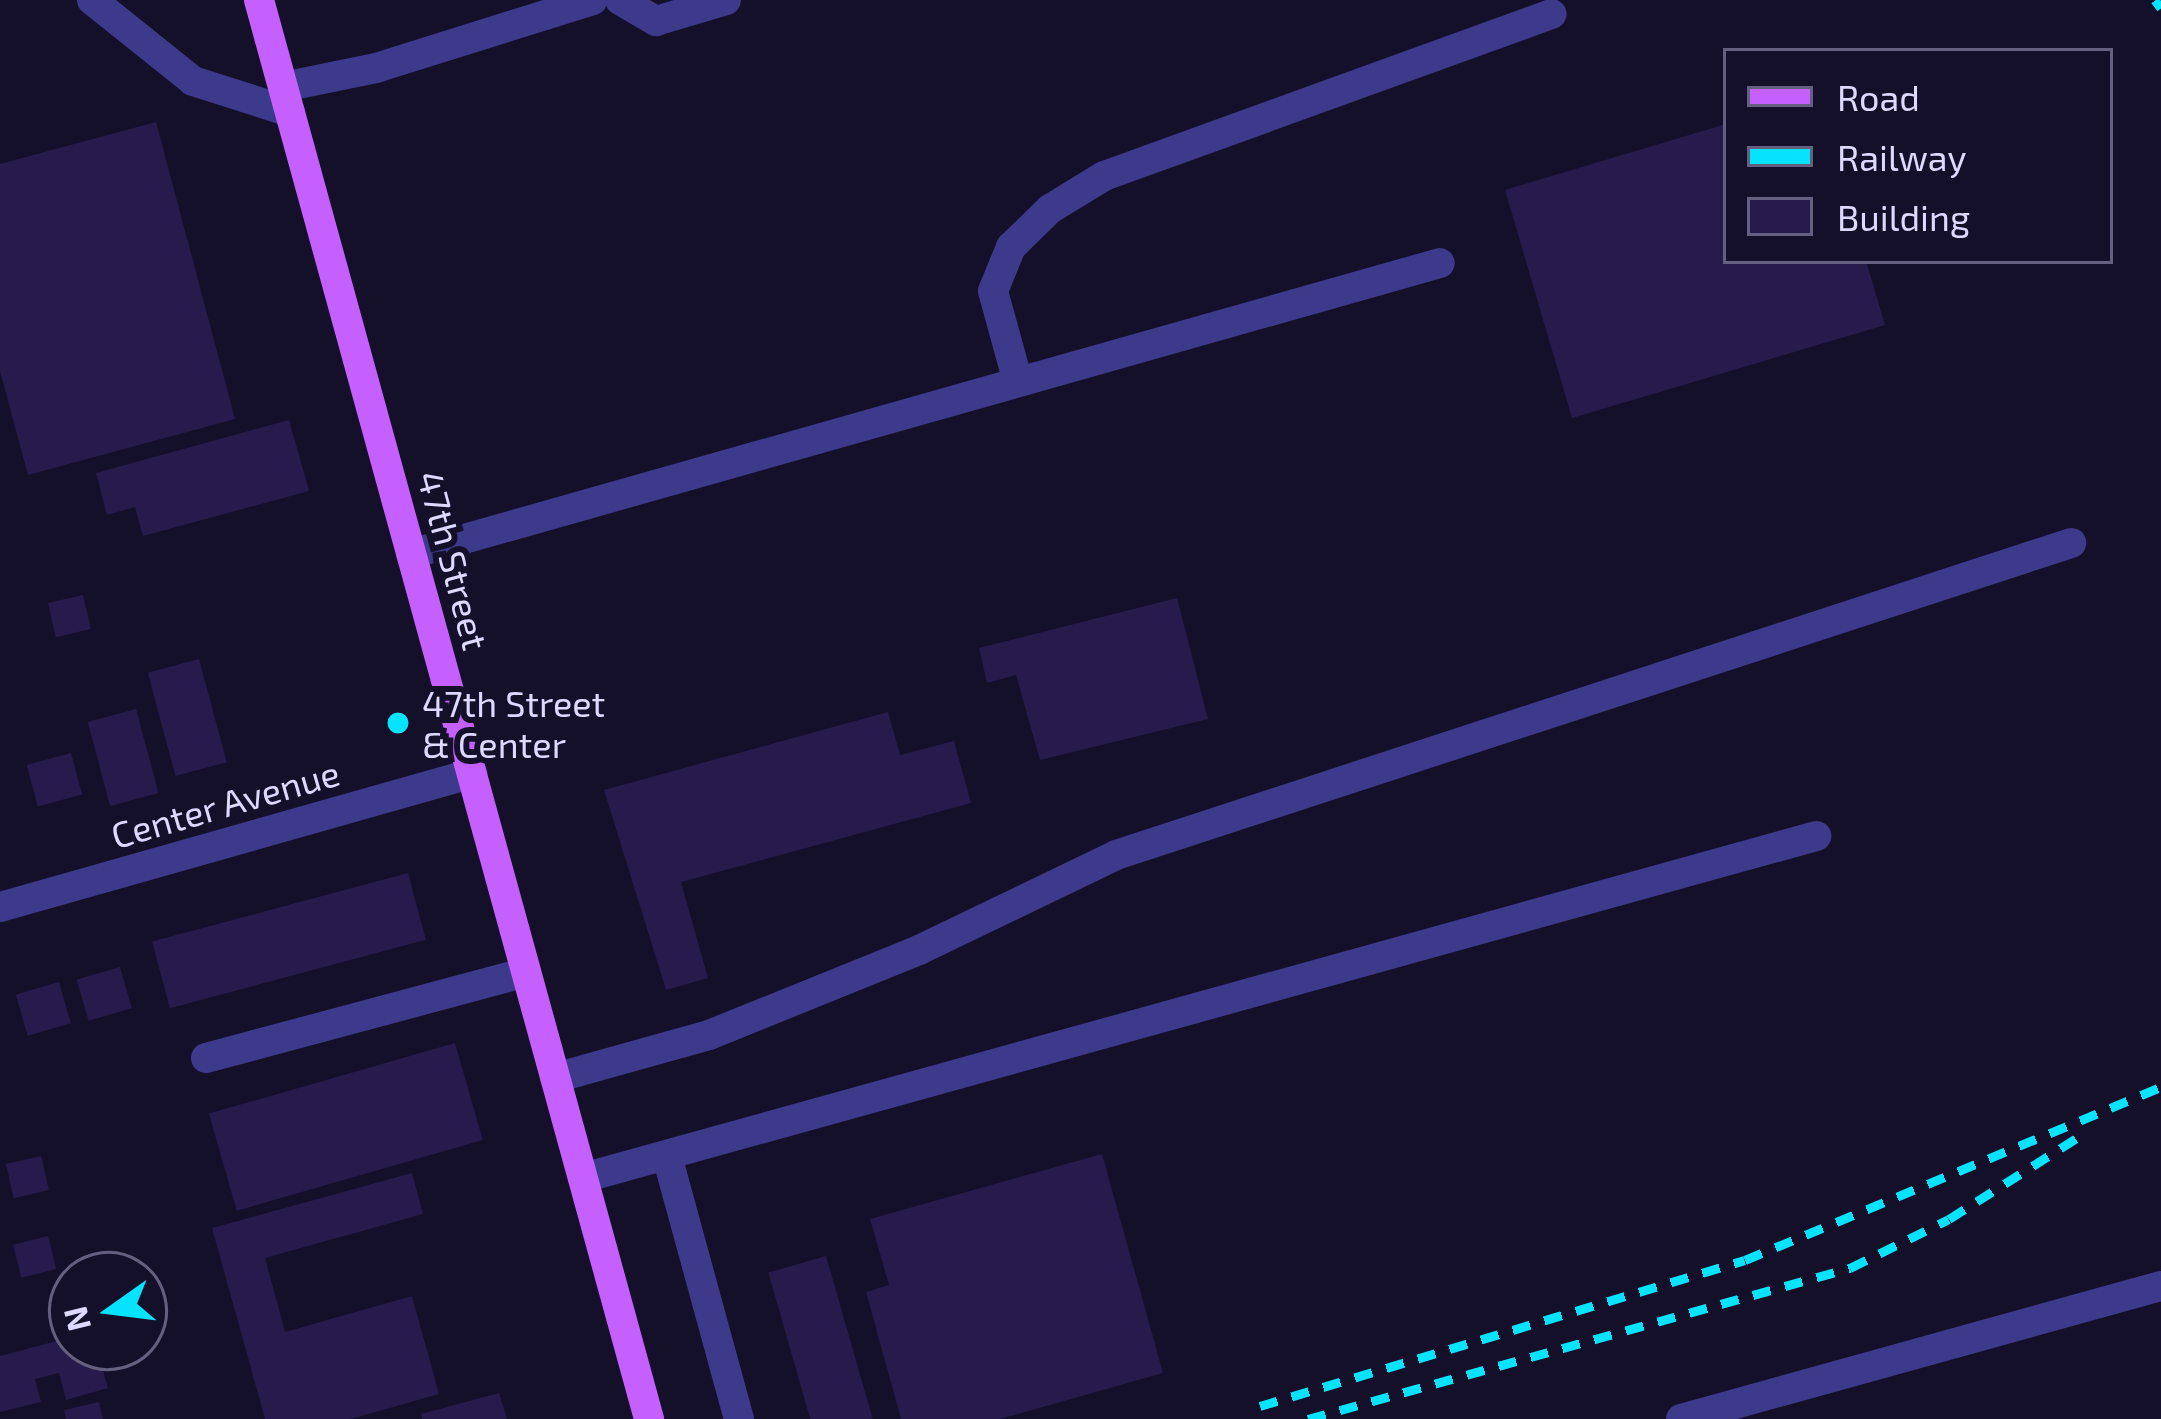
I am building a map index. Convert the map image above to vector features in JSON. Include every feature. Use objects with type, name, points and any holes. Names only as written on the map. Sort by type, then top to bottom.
[{"type":"main road","name":"47th Street","points":[[260,0],[649,1419]]},
{"type":"street","points":[[92,0],[193,81],[287,99],[593,0]]},
{"type":"street","points":[[620,0],[656,21],[726,0]]},
{"type":"street","points":[[1018,382],[993,291],[1011,247],[1050,209],[1103,176],[1552,14]]},
{"type":"street","points":[[411,554],[1440,262]]},
{"type":"street","points":[[556,1078],[709,1035],[919,950],[1116,855],[2071,543]]},
{"type":"street","name":"Center Avenue","points":[[0,907],[472,773]]},
{"type":"street","points":[[583,1178],[1816,836]]},
{"type":"street","points":[[206,1058],[526,972]]},
{"type":"street","points":[[667,1156],[740,1419]]},
{"type":"street","points":[[1681,1419],[2161,1286]]},
{"type":"building","points":[[156,122],[235,419],[28,475],[0,371],[0,164]]},
{"type":"building","points":[[1723,125],[1723,264],[1867,264],[1885,325],[1572,418],[1505,190]]},
{"type":"building","points":[[289,420],[309,491],[143,536],[135,507],[107,515],[96,473]]},
{"type":"building","points":[[83,595],[91,629],[56,637],[48,603]]},
{"type":"building","points":[[1177,598],[1208,719],[1040,760],[1016,675],[987,683],[979,648]]},
{"type":"building","points":[[199,659],[227,762],[175,776],[148,673]]},
{"type":"building","points":[[136,709],[159,793],[110,806],[88,722]]},
{"type":"building","points":[[888,712],[900,755],[954,741],[971,803],[681,882],[708,978],[666,990],[604,790]]},
{"type":"building","points":[[71,753],[82,795],[38,806],[27,765]]},
{"type":"building","points":[[408,873],[426,940],[170,1008],[152,942]]},
{"type":"building","points":[[120,967],[132,1008],[89,1021],[77,979]]},
{"type":"building","points":[[59,982],[71,1023],[28,1036],[16,994]]},
{"type":"building","points":[[455,1043],[483,1140],[237,1211],[209,1114]]},
{"type":"building","points":[[1102,1154],[1163,1373],[1000,1419],[901,1419],[866,1292],[889,1285],[870,1219]]},
{"type":"building","points":[[41,1156],[49,1190],[14,1198],[6,1164]]},
{"type":"building","points":[[412,1173],[423,1214],[265,1258],[285,1332],[412,1296],[439,1394],[351,1419],[265,1419],[212,1228]]},
{"type":"building","points":[[48,1236],[52,1251],[48,1251],[48,1271],[21,1278],[13,1245]]},
{"type":"building","points":[[826,1256],[873,1418],[810,1419],[768,1273]]},
{"type":"building","points":[[48,1343],[48,1371],[103,1371],[108,1388],[66,1400],[59,1373],[35,1379],[41,1402],[0,1412],[0,1356]]},
{"type":"building","points":[[499,1393],[507,1419],[422,1419],[421,1414]]},
{"type":"building","points":[[99,1402],[103,1419],[66,1419],[64,1410]]},
{"type":"railway","points":[[2155,0],[2161,8]]},
{"type":"railway","points":[[1260,1406],[1745,1260],[2161,1087]]},
{"type":"railway","points":[[1308,1419],[1850,1268],[1949,1219],[2080,1136]]},
{"type":"place","name":"47th Street & Center","points":[[398,723]]}]
